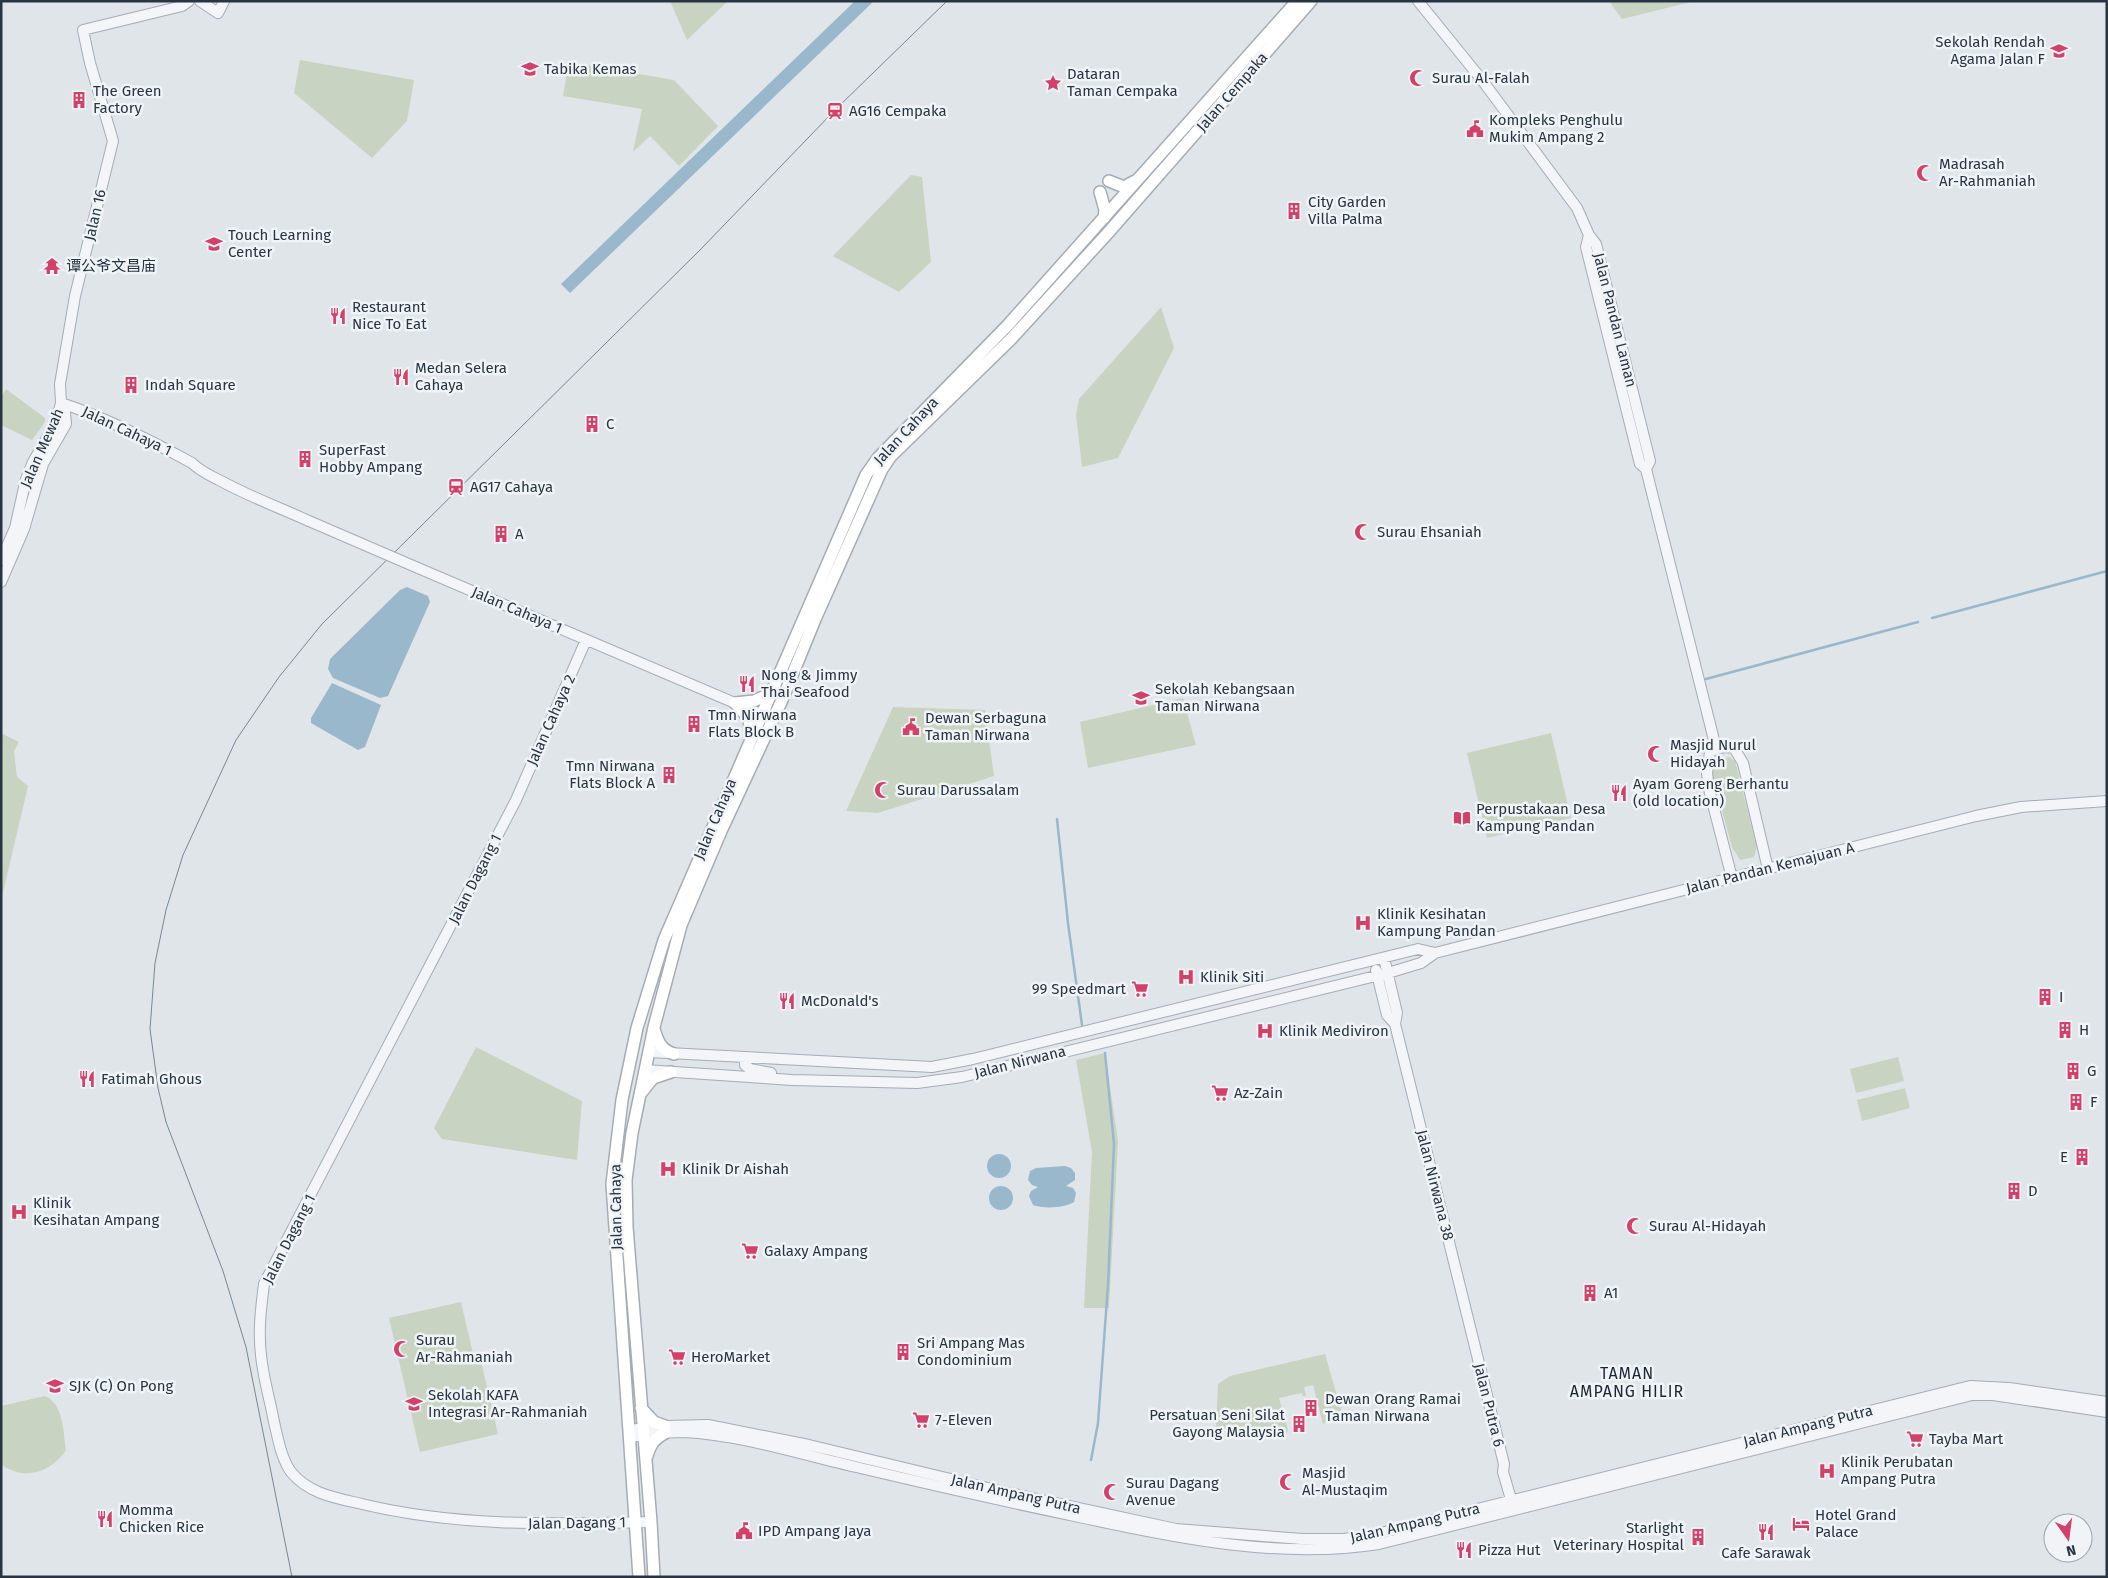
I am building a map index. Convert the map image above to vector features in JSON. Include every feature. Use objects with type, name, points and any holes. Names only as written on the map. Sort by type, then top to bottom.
[{"type":"main road","name":"Jalan Cempaka","points":[[1137,180],[1297,1]]},
{"type":"main road","name":"Jalan Cempaka","points":[[1152,183],[1311,1]]},
{"type":"main road","points":[[1109,181],[1124,187],[1137,180]]},
{"type":"main road","name":"Jalan Cahaya","points":[[639,1577],[637,1522],[612,1184],[622,1100],[637,1028],[664,940],[866,475],[891,442],[966,370],[1118,204],[1137,180]]},
{"type":"main road","points":[[1107,234],[1117,215],[1118,204],[1126,203],[1152,183]]},
{"type":"main road","name":"Jalan Cahaya","points":[[654,1577],[627,1228],[626,1180],[645,1061],[682,924],[721,831],[782,700],[873,487],[891,456],[1011,339],[1152,183]]},
{"type":"main road","points":[[1100,192],[1105,210],[1104,218]]},
{"type":"main road","points":[[735,703],[754,701],[772,693]]},
{"type":"main road","points":[[765,736],[767,727],[763,715],[770,712],[782,700]]},
{"type":"main road","points":[[735,703],[749,719],[751,736]]},
{"type":"main road","points":[[654,1027],[660,1046],[665,1051],[674,1054]]},
{"type":"main road","points":[[622,1100],[645,1061],[637,1028]]},
{"type":"main road","points":[[640,1095],[653,1078],[671,1072]]},
{"type":"main road","points":[[641,1408],[654,1422],[665,1429],[650,1447],[646,1460]]},
{"type":"street","name":"Jalan 16","points":[[60,402],[60,384],[76,296],[113,141],[90,63],[83,30],[182,6],[189,1]]},
{"type":"street","points":[[200,1],[218,13],[224,1]]},
{"type":"street","name":"Jalan Pandan Laman","points":[[1418,1],[1482,80],[1577,208],[1589,235],[1596,244],[1647,447],[1650,462],[1646,469],[1716,748]]},
{"type":"street","name":"Jalan Cahaya 1","points":[[60,402],[94,414],[192,463],[227,485],[258,500],[272,504],[763,715]]},
{"type":"street","name":"Jalan Mewah","points":[[1,582],[24,529],[43,464],[66,424],[65,412],[60,402]]},
{"type":"street","name":"Jalan Mewah","points":[[1,560],[15,528],[26,480],[33,462],[52,429],[60,402]]},
{"type":"street","points":[[66,424],[72,418],[79,415],[94,414]]},
{"type":"street","name":"Jalan Cahaya 2","points":[[516,800],[586,640]]},
{"type":"street","points":[[1732,878],[1707,773],[1710,752],[1716,748],[1726,746],[1734,748],[1743,763],[1768,869]]},
{"type":"street","name":"Jalan Dagang 1","points":[[516,800],[264,1284],[260,1318],[260,1356],[283,1455],[290,1470],[300,1480],[321,1494],[394,1512],[468,1520],[522,1524],[651,1522]]},
{"type":"street","name":"Jalan Pandan Kemajuan A","points":[[1383,974],[1421,963],[1435,953],[2021,807],[2107,801]]},
{"type":"street","name":"Jalan Pandan Kemajuan A","points":[[1379,960],[1418,950],[1435,953]]},
{"type":"street","name":"Jalan Nirwana 38","points":[[1379,960],[1386,987],[1387,1015],[1395,1024],[1474,1346]]},
{"type":"street","name":"Jalan Nirwana","points":[[645,1061],[674,1054],[917,1068],[932,1067],[973,1059],[1379,960]]},
{"type":"street","points":[[1366,978],[1386,987],[1396,973],[1402,969]]},
{"type":"street","name":"Jalan Nirwana","points":[[645,1061],[671,1072],[780,1080],[917,1083],[962,1077],[1383,974]]},
{"type":"street","points":[[745,1059],[746,1065],[750,1069],[771,1073],[780,1080]]},
{"type":"street","points":[[917,1068],[917,1083]]},
{"type":"street","name":"Jalan Putra 6","points":[[1474,1346],[1504,1464],[1503,1472],[1514,1504]]},
{"type":"street","name":"Jalan Ampang Putra","points":[[1514,1504],[1970,1386],[2009,1388],[2107,1402]]},
{"type":"street","name":"Jalan Ampang Putra","points":[[630,1434],[708,1426],[809,1444],[965,1483],[1176,1529],[1246,1536],[1344,1539],[1376,1534],[1514,1504],[1978,1394],[2107,1412]]},
{"type":"green space","points":[[670,1],[728,1],[687,40]]},
{"type":"green space","points":[[1609,1],[1695,1],[1622,19]]},
{"type":"green space","points":[[300,60],[414,80],[407,121],[372,158],[294,93]]},
{"type":"green space","points":[[569,62],[674,80],[718,126],[679,166],[650,136],[633,152],[642,109],[563,96]]},
{"type":"green space","points":[[911,175],[922,177],[931,262],[899,292],[833,256]]},
{"type":"green space","points":[[1161,307],[1174,348],[1118,458],[1082,467],[1076,415],[1079,399]]},
{"type":"green space","points":[[6,389],[45,418],[45,422],[32,440],[1,425],[1,397]]},
{"type":"green space","points":[[1183,698],[1196,745],[1088,768],[1080,722]]},
{"type":"green space","points":[[893,707],[985,710],[994,776],[878,813],[846,811]]},
{"type":"green space","points":[[1,733],[19,742],[14,751],[17,777],[28,786],[1,901]]},
{"type":"green space","points":[[1551,733],[1571,818],[1487,838],[1467,753]]},
{"type":"green space","points":[[1729,757],[1735,761],[1757,847],[1754,857],[1740,860],[1732,847],[1712,774],[1715,760]]},
{"type":"green space","points":[[476,1047],[582,1101],[577,1160],[442,1139],[434,1128]]},
{"type":"green space","points":[[1105,1053],[1118,1141],[1109,1308],[1084,1308],[1092,1152],[1076,1060]]},
{"type":"green space","points":[[1898,1057],[1904,1081],[1856,1093],[1850,1069]]},
{"type":"green space","points":[[1905,1088],[1910,1108],[1862,1121],[1857,1100]]},
{"type":"green space","points":[[461,1302],[475,1362],[481,1361],[498,1434],[420,1452],[389,1318]]},
{"type":"green space","points":[[1325,1354],[1342,1413],[1323,1424],[1313,1385],[1304,1387],[1306,1396],[1303,1396],[1302,1393],[1279,1398],[1288,1430],[1285,1436],[1216,1428],[1218,1384],[1230,1376]]},
{"type":"green space","points":[[45,1396],[56,1405],[62,1419],[66,1450],[53,1464],[36,1472],[18,1472],[1,1464],[1,1406]]},
{"type":"water","points":[[855,1],[874,1],[570,293],[561,284]]},
{"type":"water","points":[[407,587],[428,596],[430,602],[388,696],[380,698],[333,678],[328,669],[330,659],[400,590]]},
{"type":"water","points":[[332,683],[381,705],[365,747],[358,750],[311,723],[311,718]]},
{"type":"water","points":[[999,1154],[1007,1158],[1011,1166],[1007,1174],[999,1178],[991,1174],[987,1166],[991,1158]]},
{"type":"water","points":[[1065,1166],[1071,1168],[1075,1173],[1075,1180],[1066,1186],[1073,1188],[1076,1193],[1074,1202],[1065,1206],[1054,1207],[1033,1205],[1029,1196],[1031,1191],[1038,1187],[1032,1185],[1028,1180],[1030,1171],[1036,1168]]},
{"type":"water","points":[[1001,1186],[1009,1190],[1013,1198],[1009,1206],[1001,1210],[993,1206],[989,1198],[993,1190]]},
{"type":"waterway","points":[[1932,618],[2107,571]]},
{"type":"waterway","points":[[1706,679],[1918,622]]},
{"type":"waterway","points":[[1057,819],[1068,923],[1082,1025]]},
{"type":"waterway","points":[[1091,1460],[1098,1423],[1108,1285],[1114,1144],[1105,1053]]},
{"type":"tram line","points":[[292,1577],[246,1347],[223,1271],[166,1122],[158,1088],[150,1029],[155,963],[166,910],[183,855],[236,740],[279,677],[322,624],[700,250],[835,110],[947,1]]},
{"type":"place","name":"Sekolah Rendah Agama Jalan F","points":[[2059,51]]},
{"type":"place","name":"Tabika Kemas","points":[[530,69]]},
{"type":"place","name":"Surau Al-Falah","points":[[1418,78]]},
{"type":"place","name":"Dataran Taman Cempaka","points":[[1053,83]]},
{"type":"place","name":"The Green Factory","points":[[79,100]]},
{"type":"place","name":"AG16 Cempaka","points":[[835,111]]},
{"type":"place","name":"Kompleks Penghulu Mukim Ampang 2","points":[[1475,129]]},
{"type":"place","name":"Madrasah Ar-Rahmaniah","points":[[1925,173]]},
{"type":"place","name":"City Garden Villa Palma","points":[[1294,211]]},
{"type":"place","name":"Touch Learning Center","points":[[214,244]]},
{"type":"place","name":"谭公爷文昌庙","points":[[52,266]]},
{"type":"place","name":"Restaurant Nice To Eat","points":[[338,316]]},
{"type":"place","name":"Medan Selera Cahaya","points":[[401,377]]},
{"type":"place","name":"Indah Square","points":[[131,385]]},
{"type":"place","name":"C","points":[[592,424]]},
{"type":"place","name":"SuperFast Hobby Ampang","points":[[305,459]]},
{"type":"place","name":"AG17 Cahaya","points":[[456,487]]},
{"type":"place","name":"Surau Ehsaniah","points":[[1363,532]]},
{"type":"place","name":"A","points":[[501,534]]},
{"type":"place","name":"Nong & Jimmy Thai Seafood","points":[[747,684]]},
{"type":"place","name":"Sekolah Kebangsaan Taman Nirwana","points":[[1141,698]]},
{"type":"place","name":"Tmn Nirwana Flats Block B","points":[[694,724]]},
{"type":"place","name":"Dewan Serbaguna Taman Nirwana","points":[[911,727]]},
{"type":"place","name":"Masjid Nurul Hidayah","points":[[1656,754]]},
{"type":"place","name":"Tmn Nirwana Flats Block A","points":[[669,775]]},
{"type":"place","name":"Surau Darussalam","points":[[883,790]]},
{"type":"place","name":"Ayam Goreng Berhantu (old location)","points":[[1619,793]]},
{"type":"place","name":"Perpustakaan Desa Kampung Pandan","points":[[1462,818]]},
{"type":"place","name":"Klinik Kesihatan Kampung Pandan","points":[[1363,923]]},
{"type":"place","name":"Klinik Siti","points":[[1186,977]]},
{"type":"place","name":"99 Speedmart","points":[[1140,989]]},
{"type":"place","name":"I","points":[[2045,997]]},
{"type":"place","name":"McDonald's","points":[[787,1001]]},
{"type":"place","name":"H","points":[[2065,1030]]},
{"type":"place","name":"Klinik Mediviron","points":[[1265,1031]]},
{"type":"place","name":"G","points":[[2073,1071]]},
{"type":"place","name":"Fatimah Ghous","points":[[87,1079]]},
{"type":"place","name":"Az-Zain","points":[[1220,1093]]},
{"type":"place","name":"F","points":[[2076,1102]]},
{"type":"place","name":"E","points":[[2082,1157]]},
{"type":"place","name":"Klinik Dr Aishah","points":[[668,1169]]},
{"type":"place","name":"D","points":[[2014,1191]]},
{"type":"place","name":"Klinik Kesihatan Ampang","points":[[19,1212]]},
{"type":"place","name":"Surau Al-Hidayah","points":[[1635,1226]]},
{"type":"place","name":"Galaxy Ampang","points":[[750,1251]]},
{"type":"place","name":"A1","points":[[1590,1293]]},
{"type":"place","name":"Surau Ar-Rahmaniah","points":[[402,1349]]},
{"type":"place","name":"Sri Ampang Mas Condominium","points":[[903,1352]]},
{"type":"place","name":"HeroMarket","points":[[677,1357]]},
{"type":"place","name":"SJK (C) On Pong","points":[[55,1386]]},
{"type":"place","name":"Sekolah KAFA Integrasi Ar-Rahmaniah","points":[[414,1404]]},
{"type":"place","name":"Dewan Orang Ramai Taman Nirwana","points":[[1311,1408]]},
{"type":"place","name":"7-Eleven","points":[[921,1420]]},
{"type":"place","name":"Persatuan Seni Silat Gayong Malaysia","points":[[1299,1424]]},
{"type":"place","name":"Tayba Mart","points":[[1915,1439]]},
{"type":"place","name":"Klinik Perubatan Ampang Putra","points":[[1827,1471]]},
{"type":"place","name":"Masjid Al-Mustaqim","points":[[1288,1482]]},
{"type":"place","name":"Surau Dagang Avenue","points":[[1112,1492]]},
{"type":"place","name":"Momma Chicken Rice","points":[[105,1519]]},
{"type":"place","name":"Hotel Grand Palace","points":[[1801,1524]]},
{"type":"place","name":"IPD Ampang Jaya","points":[[744,1531]]},
{"type":"place","name":"Cafe Sarawak","points":[[1766,1532]]},
{"type":"place","name":"Starlight Veterinary Hospital","points":[[1698,1537]]},
{"type":"place","name":"Pizza Hut","points":[[1464,1550]]},
{"type":"district","name":"TAMAN AMPANG HILIR","points":[[1627,1382]]}]
